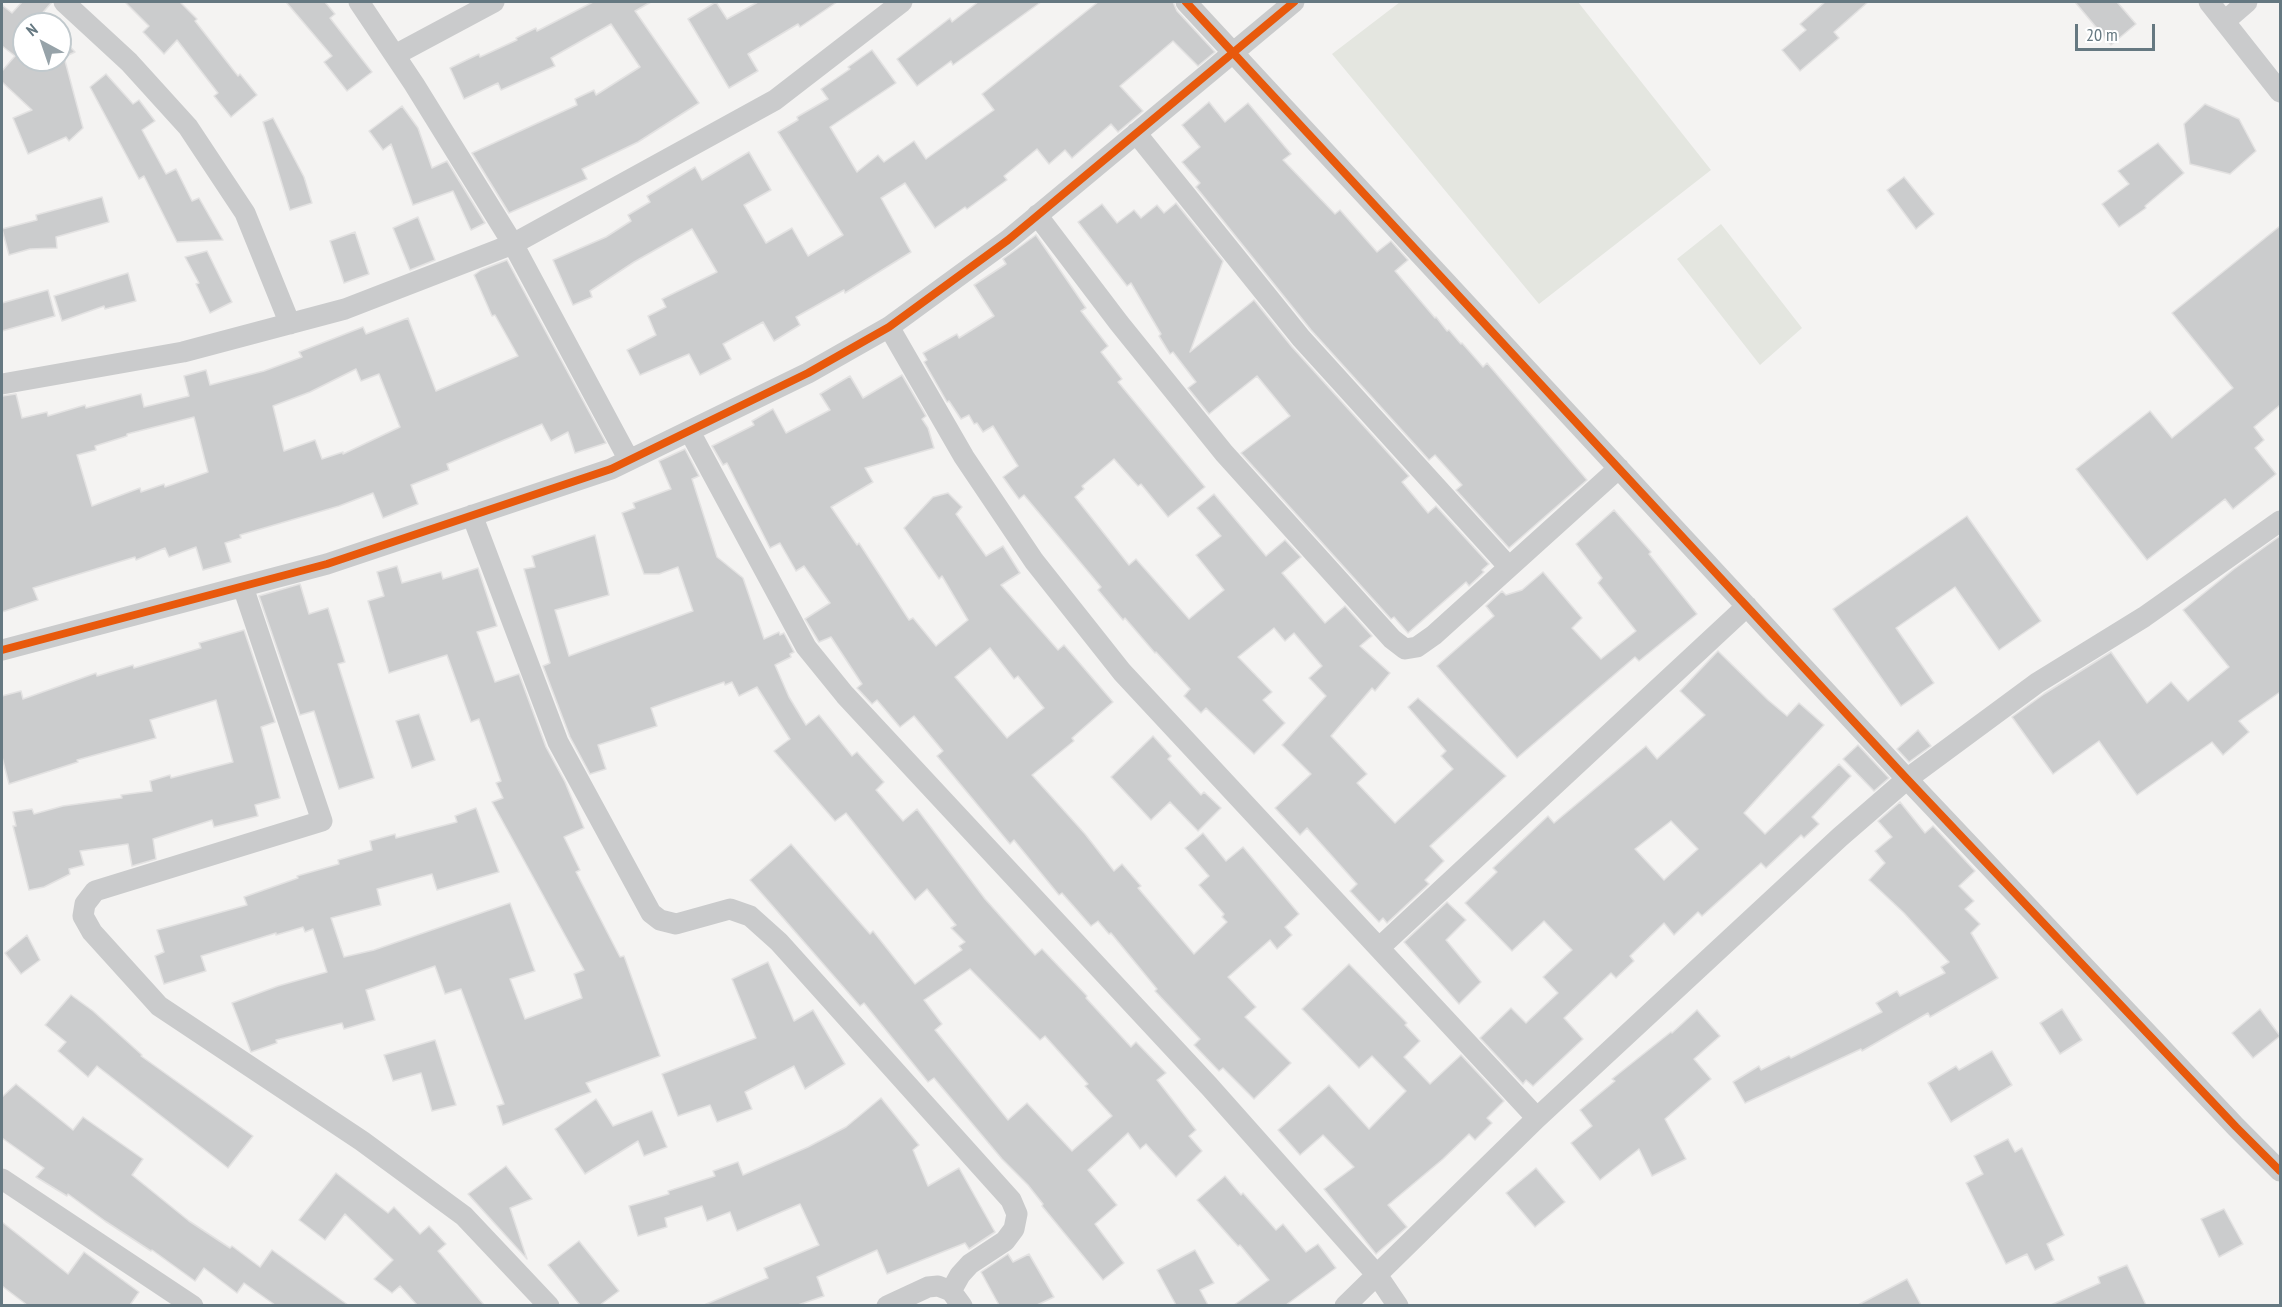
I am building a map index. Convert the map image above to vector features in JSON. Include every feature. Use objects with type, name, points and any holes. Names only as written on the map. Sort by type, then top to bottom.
[{"type":"street","points":[[64,2],[129,62],[188,127],[245,213],[290,324]]},
{"type":"street","points":[[358,2],[395,55],[513,244],[629,460]]},
{"type":"street","points":[[395,55],[494,2]]},
{"type":"street","points":[[2,384],[183,352],[345,309],[513,244],[775,99],[902,2]]},
{"type":"street","points":[[1186,2],[1907,779],[2280,1171]]},
{"type":"street","points":[[2,651],[327,564],[611,469],[808,373],[889,327],[1008,240],[1294,2]]},
{"type":"street","points":[[2209,2],[2280,92]]},
{"type":"street","points":[[2225,21],[2247,2]]},
{"type":"street","points":[[1136,133],[1301,338],[1509,567]]},
{"type":"street","points":[[1037,215],[1119,323],[1224,453],[1392,639],[1405,649],[1417,647],[1434,635],[1619,468]]},
{"type":"street","points":[[889,327],[964,457],[1041,570],[1122,672],[1537,1118]]},
{"type":"street","points":[[690,432],[807,647],[845,695],[1209,1086],[1377,1275],[1398,1305]]},
{"type":"street","points":[[472,515],[558,742],[651,913],[660,920],[676,924],[698,916],[730,909],[750,916],[778,942],[1011,1200],[1017,1214],[1014,1229],[1005,1241],[965,1269],[960,1275],[956,1298],[939,1286],[928,1287],[887,1305]]},
{"type":"street","points":[[1345,1305],[1537,1118],[1840,837],[1907,779],[2037,683],[2144,617],[2280,521]]},
{"type":"street","points":[[243,586],[322,821],[95,891],[84,904],[83,916],[92,932],[159,1006],[362,1141],[464,1216],[549,1305]]},
{"type":"street","points":[[1380,947],[1747,606]]},
{"type":"street","points":[[2,1179],[193,1305]]},
{"type":"shaded area","points":[[1400,2],[1578,2],[1711,170],[1539,304],[1332,54]]},
{"type":"shaded area","points":[[1721,224],[1802,328],[1760,365],[1677,259]]},
{"type":"building","points":[[22,2],[52,2],[43,12],[13,12]]},
{"type":"building","points":[[125,2],[180,2],[197,19],[195,21],[238,76],[240,74],[257,95],[231,117],[214,96],[218,93],[177,40],[164,54],[143,32],[149,26]]},
{"type":"building","points":[[286,2],[325,2],[335,14],[330,18],[372,72],[347,91],[324,62],[332,56]]},
{"type":"building","points":[[593,2],[651,2],[635,11],[699,103],[638,142],[582,169],[587,179],[509,213],[472,153],[577,105],[575,99],[594,90],[596,95],[640,67],[611,24],[551,58],[555,66],[501,90],[498,83],[464,99],[450,68],[517,40],[516,38],[536,28],[537,31]]},
{"type":"building","points":[[716,2],[727,19],[758,2],[837,2],[800,27],[798,24],[748,54],[758,71],[729,88],[688,19]]},
{"type":"building","points":[[978,2],[1041,2],[953,65],[951,61],[917,86],[897,59],[950,18],[952,22]]},
{"type":"building","points":[[1098,2],[1173,2],[1177,11],[1215,52],[1198,66],[1173,41],[1120,86],[1143,111],[1118,132],[1111,124],[1072,158],[1065,150],[1049,164],[1037,149],[1004,176],[1007,180],[967,209],[965,207],[935,228],[905,183],[881,198],[911,252],[845,293],[844,290],[796,317],[800,325],[774,341],[763,322],[723,344],[731,359],[700,375],[689,354],[640,375],[627,350],[656,335],[648,316],[666,307],[662,299],[717,272],[692,229],[634,262],[590,291],[592,297],[573,305],[553,260],[606,237],[631,221],[628,215],[650,202],[647,196],[695,167],[702,180],[749,152],[771,190],[744,205],[766,243],[792,228],[808,256],[843,235],[778,132],[798,120],[797,117],[828,99],[821,89],[872,50],[896,83],[830,127],[857,172],[878,155],[884,162],[914,141],[926,159],[994,110],[982,94]]},
{"type":"building","points":[[1825,2],[1868,2],[1834,32],[1839,38],[1800,71],[1782,50],[1806,30],[1800,24]]},
{"type":"building","points":[[2075,2],[2117,2],[2136,24],[2111,45]]},
{"type":"building","points":[[2,5],[12,13],[12,54],[2,46]]},
{"type":"building","points":[[12,59],[12,72],[68,72],[83,128],[69,141],[66,137],[28,154],[13,118],[32,110],[2,82],[2,71]]},
{"type":"building","points":[[106,74],[133,104],[139,100],[155,121],[142,130],[166,174],[176,169],[192,201],[199,198],[223,240],[177,242],[144,176],[139,179],[90,87]]},
{"type":"building","points":[[1209,102],[1225,122],[1248,103],[1291,154],[1283,160],[1335,214],[1340,210],[1377,252],[1391,241],[1408,260],[1395,271],[1435,318],[1483,367],[1487,363],[1587,480],[1509,548],[1456,490],[1462,485],[1435,455],[1429,460],[1311,330],[1196,187],[1200,183],[1182,162],[1200,147],[1182,125]]},
{"type":"building","points":[[2205,104],[2239,119],[2256,151],[2230,174],[2190,164],[2184,124]]},
{"type":"building","points":[[402,106],[418,128],[432,168],[447,161],[485,223],[471,230],[453,191],[413,205],[391,144],[383,150],[369,131]]},
{"type":"building","points":[[273,118],[304,177],[312,203],[290,210],[263,122]]},
{"type":"building","points":[[2158,143],[2184,173],[2145,206],[2146,208],[2119,227],[2102,204],[2129,184],[2118,171]]},
{"type":"building","points":[[1904,177],[1934,214],[1916,229],[1887,190]]},
{"type":"building","points":[[102,197],[109,222],[56,237],[57,248],[30,249],[9,255],[2,229],[37,220],[36,215]]},
{"type":"building","points":[[1176,203],[1223,261],[1190,352],[1254,300],[1292,347],[1409,476],[1402,482],[1428,513],[1436,506],[1489,564],[1469,586],[1466,582],[1408,633],[1394,617],[1391,619],[1241,453],[1290,416],[1257,376],[1209,414],[1188,388],[1196,382],[1173,352],[1170,354],[1131,283],[1127,286],[1078,222],[1102,204],[1117,223],[1134,210],[1141,218],[1157,205],[1164,213]]},
{"type":"building","points":[[418,217],[435,260],[410,270],[393,228]]},
{"type":"building","points":[[2280,226],[2280,405],[2254,427],[2264,440],[2255,448],[2276,474],[2233,509],[2225,499],[2147,560],[2076,469],[2150,411],[2172,438],[2233,388],[2172,313]]},
{"type":"building","points":[[355,232],[369,274],[344,283],[330,241]]},
{"type":"building","points":[[1036,235],[1086,308],[1081,311],[1108,346],[1101,352],[1122,379],[1118,382],[1205,487],[1168,517],[1141,484],[1138,486],[1114,459],[1082,486],[1084,489],[1075,497],[1129,565],[1136,559],[1189,619],[1224,590],[1196,555],[1221,536],[1197,508],[1214,494],[1266,556],[1285,540],[1301,557],[1282,573],[1325,623],[1345,606],[1372,636],[1360,646],[1390,673],[1375,691],[1372,688],[1331,736],[1367,774],[1357,783],[1395,823],[1453,769],[1441,756],[1446,751],[1408,707],[1418,698],[1506,776],[1430,846],[1444,861],[1425,880],[1429,884],[1387,923],[1383,918],[1379,922],[1350,891],[1357,884],[1307,828],[1300,835],[1275,808],[1311,774],[1282,745],[1326,696],[1309,678],[1322,666],[1294,633],[1285,641],[1274,628],[1238,657],[1272,692],[1263,700],[1285,723],[1254,754],[1206,708],[1201,713],[1184,696],[1190,689],[1125,618],[1123,620],[1098,590],[1101,587],[1024,495],[1019,499],[1003,477],[1018,466],[993,426],[983,432],[977,423],[974,424],[969,415],[961,419],[949,401],[947,402],[924,362],[927,360],[923,353],[957,334],[959,338],[994,316],[974,285],[1006,264],[1003,259]]},
{"type":"building","points":[[207,251],[232,302],[210,313],[196,284],[199,283],[185,257]]},
{"type":"building","points":[[507,260],[606,443],[575,453],[568,432],[551,441],[542,424],[447,464],[449,470],[411,485],[418,504],[383,518],[373,493],[339,506],[240,535],[241,538],[225,543],[231,562],[203,570],[196,547],[169,557],[165,548],[136,560],[135,557],[33,588],[38,600],[2,612],[2,396],[16,394],[22,418],[47,412],[48,416],[85,405],[86,408],[141,394],[144,407],[189,396],[184,376],[206,370],[210,385],[264,371],[302,357],[299,352],[363,327],[366,334],[408,318],[436,391],[518,356],[495,315],[492,316],[474,275]],"holes":[[[356,369],[361,381],[379,374],[400,427],[343,454],[343,452],[322,459],[315,440],[284,451],[273,406],[310,392]],[[194,417],[208,472],[165,487],[164,484],[141,492],[140,488],[92,506],[77,455],[96,450],[95,446],[127,436],[127,434]]]},
{"type":"building","points":[[128,273],[136,301],[105,309],[104,306],[62,321],[54,296]]},
{"type":"building","points":[[48,290],[55,316],[2,331],[2,303]]},
{"type":"building","points":[[902,375],[926,416],[922,419],[928,428],[934,448],[865,468],[873,482],[831,507],[857,545],[859,543],[909,620],[913,618],[936,646],[968,620],[942,576],[939,579],[904,528],[933,497],[948,493],[962,507],[956,514],[986,556],[1003,546],[1020,573],[1001,585],[1058,650],[1064,645],[1113,702],[1072,738],[1074,741],[1032,775],[1085,834],[1114,871],[1122,864],[1141,886],[1138,888],[1194,954],[1227,922],[1222,917],[1224,914],[1199,885],[1209,876],[1185,848],[1203,833],[1226,861],[1243,847],[1299,914],[1285,927],[1292,935],[1277,949],[1270,940],[1228,977],[1256,1007],[1245,1017],[1291,1063],[1254,1099],[1223,1068],[1219,1071],[1194,1045],[1200,1039],[1155,991],[1157,989],[1111,933],[1109,934],[1098,921],[1091,926],[1062,893],[1059,895],[1014,840],[1010,844],[937,756],[943,751],[914,716],[900,727],[877,700],[872,704],[857,688],[862,684],[831,637],[819,642],[805,619],[830,603],[804,566],[796,571],[780,543],[770,548],[727,463],[723,465],[712,446],[754,425],[752,421],[773,409],[786,433],[830,410],[820,394],[850,376],[863,398]],"holes":[[[990,648],[1014,679],[1018,676],[1044,708],[1007,738],[955,677]]]},
{"type":"building","points":[[685,449],[699,476],[692,479],[717,557],[743,578],[764,639],[779,632],[780,635],[784,633],[794,652],[790,654],[791,657],[775,665],[789,697],[806,725],[819,715],[852,756],[857,752],[884,782],[876,790],[903,821],[917,809],[985,899],[1035,955],[1042,949],[1131,1047],[1136,1042],[1166,1073],[1157,1080],[1196,1130],[1189,1136],[1202,1151],[1176,1177],[1146,1144],[1140,1149],[1128,1133],[1088,1170],[1117,1205],[1095,1224],[1124,1263],[1103,1280],[1042,1206],[1043,1204],[1028,1185],[1002,1159],[934,1078],[928,1082],[864,1003],[860,1006],[750,880],[791,844],[870,934],[873,931],[915,984],[962,950],[959,946],[965,942],[951,928],[956,925],[927,889],[915,900],[846,813],[835,821],[774,751],[790,739],[757,687],[739,696],[732,682],[725,685],[724,682],[651,708],[657,726],[598,745],[606,769],[590,774],[570,737],[543,666],[550,663],[524,569],[535,567],[532,556],[595,535],[609,595],[555,610],[569,656],[693,611],[678,567],[659,574],[644,574],[622,513],[635,508],[633,503],[671,489],[659,461]],"holes":[[[970,969],[1040,1040],[1045,1036],[1088,1084],[1085,1086],[1112,1116],[1072,1151],[1027,1103],[1008,1120],[935,1030],[942,1024],[924,1000]]]},
{"type":"building","points":[[1614,510],[1651,552],[1649,554],[1697,614],[1639,661],[1635,657],[1517,758],[1437,666],[1494,616],[1486,606],[1502,591],[1506,595],[1522,590],[1543,572],[1582,618],[1572,628],[1601,659],[1636,631],[1598,583],[1602,578],[1576,544]]},
{"type":"building","points":[[1967,516],[2041,621],[1999,650],[1955,587],[1896,628],[1934,683],[1901,706],[1833,609]]},
{"type":"building","points":[[2280,536],[2280,692],[2239,721],[2249,732],[2223,755],[2212,742],[2137,795],[2099,741],[2053,774],[2012,717],[2111,652],[2147,703],[2171,682],[2188,701],[2229,667],[2183,610]]},
{"type":"building","points":[[397,566],[402,583],[441,572],[443,579],[478,568],[497,626],[477,632],[495,682],[519,674],[546,747],[565,782],[584,828],[564,837],[580,870],[576,872],[620,957],[624,956],[660,1056],[586,1083],[591,1092],[503,1125],[497,1106],[504,1104],[461,989],[445,994],[435,966],[366,990],[375,1020],[344,1029],[342,1023],[276,1040],[277,1043],[251,1052],[232,1003],[278,986],[327,972],[313,929],[305,932],[303,927],[276,935],[276,933],[201,956],[206,971],[164,984],[155,956],[164,952],[157,930],[247,905],[244,897],[298,878],[297,876],[339,864],[338,860],[372,850],[370,841],[395,834],[396,838],[457,822],[455,816],[476,808],[499,872],[437,890],[432,874],[377,889],[381,905],[331,918],[344,957],[374,950],[510,903],[535,971],[510,979],[525,1019],[582,998],[574,974],[584,970],[492,802],[503,798],[496,783],[501,781],[479,719],[471,722],[447,655],[389,673],[368,601],[384,596],[377,572]]},
{"type":"building","points":[[300,584],[309,614],[328,608],[345,662],[338,664],[374,778],[339,789],[314,711],[300,715],[259,596]]},
{"type":"building","points":[[244,630],[275,722],[261,727],[280,798],[255,805],[258,816],[214,827],[212,820],[153,839],[156,859],[132,866],[128,844],[80,851],[84,865],[69,869],[70,874],[44,887],[29,890],[13,826],[16,826],[13,812],[32,809],[34,814],[63,806],[122,798],[121,795],[152,791],[150,781],[233,762],[216,700],[150,720],[156,738],[77,760],[78,762],[9,784],[2,757],[2,696],[21,691],[23,699],[96,673],[97,676],[133,665],[134,668],[201,648],[199,643]]},
{"type":"building","points":[[1718,651],[1787,716],[1799,703],[1824,725],[1744,813],[1765,834],[1839,764],[1851,776],[1812,817],[1819,824],[1804,838],[1801,835],[1766,868],[1761,863],[1702,916],[1698,912],[1674,935],[1664,923],[1630,956],[1634,961],[1616,978],[1611,973],[1564,1018],[1583,1039],[1533,1086],[1526,1080],[1523,1084],[1480,1038],[1511,1008],[1526,1023],[1558,993],[1543,977],[1572,950],[1544,921],[1512,951],[1465,903],[1497,872],[1493,868],[1548,816],[1554,823],[1646,746],[1657,759],[1705,715],[1680,691]],"holes":[[[1671,821],[1698,849],[1664,880],[1635,849]]]},
{"type":"building","points":[[419,714],[435,760],[412,768],[396,721]]},
{"type":"building","points":[[1918,730],[1931,746],[1909,762],[1897,749]]},
{"type":"building","points":[[1153,736],[1171,756],[1168,759],[1201,795],[1204,792],[1221,808],[1198,831],[1170,802],[1151,820],[1111,777]]},
{"type":"building","points":[[1858,745],[1889,778],[1874,791],[1843,759]]},
{"type":"building","points":[[1900,802],[1925,833],[1933,826],[1975,871],[1959,886],[1974,901],[1965,909],[1980,924],[1971,933],[1998,978],[1930,1017],[1928,1013],[1862,1051],[1861,1049],[1745,1103],[1733,1082],[1759,1066],[1761,1070],[1789,1056],[1791,1058],[1882,1012],[1876,1003],[1897,991],[1900,996],[1945,973],[1941,967],[1949,962],[1904,913],[1869,880],[1885,863],[1875,851],[1892,837],[1878,821]]},
{"type":"building","points":[[1447,902],[1466,920],[1446,940],[1481,982],[1459,1004],[1404,942]]},
{"type":"building","points":[[27,935],[40,960],[21,974],[5,953]]},
{"type":"building","points":[[768,962],[794,1021],[813,1010],[845,1064],[805,1089],[794,1066],[745,1092],[752,1109],[717,1122],[710,1105],[678,1116],[662,1074],[756,1038],[732,979]]},
{"type":"building","points":[[1349,964],[1407,1023],[1405,1025],[1420,1041],[1404,1057],[1430,1084],[1461,1055],[1504,1101],[1487,1118],[1492,1123],[1475,1140],[1469,1134],[1388,1205],[1407,1227],[1376,1254],[1324,1189],[1354,1167],[1323,1135],[1300,1155],[1278,1130],[1329,1085],[1369,1129],[1406,1091],[1372,1056],[1359,1068],[1302,1009]]},
{"type":"building","points":[[71,995],[93,1011],[141,1056],[253,1136],[228,1168],[97,1066],[88,1077],[58,1051],[66,1042],[45,1025]]},
{"type":"building","points":[[2062,1009],[2082,1040],[2060,1054],[2040,1023]]},
{"type":"building","points":[[2260,1009],[2280,1036],[2253,1058],[2232,1033]]},
{"type":"building","points":[[1697,1010],[1720,1036],[1694,1059],[1711,1079],[1665,1119],[1686,1159],[1652,1176],[1639,1149],[1600,1180],[1571,1143],[1592,1126],[1580,1110],[1615,1081],[1612,1079],[1672,1033]]},
{"type":"building","points":[[435,1040],[456,1105],[432,1111],[421,1073],[393,1081],[384,1055]]},
{"type":"building","points":[[1992,1051],[2012,1085],[1951,1122],[1928,1083],[1956,1066],[1959,1070]]},
{"type":"building","points":[[16,1084],[73,1130],[83,1117],[143,1159],[132,1175],[189,1221],[230,1248],[232,1246],[260,1267],[272,1250],[348,1305],[275,1305],[244,1283],[237,1293],[204,1268],[195,1281],[68,1194],[67,1196],[36,1177],[44,1168],[2,1138],[2,1097]]},
{"type":"building","points":[[881,1098],[919,1145],[913,1150],[928,1186],[959,1168],[995,1232],[969,1249],[965,1243],[887,1274],[877,1250],[817,1277],[824,1296],[798,1305],[704,1305],[768,1278],[764,1268],[819,1245],[800,1204],[737,1231],[730,1212],[707,1221],[702,1206],[665,1218],[667,1227],[638,1236],[629,1206],[669,1194],[668,1191],[715,1176],[713,1171],[738,1162],[743,1175],[808,1147],[846,1127]]},
{"type":"building","points":[[596,1099],[613,1126],[652,1111],[667,1147],[644,1156],[638,1141],[585,1174],[555,1129]]},
{"type":"building","points":[[2008,1139],[2015,1152],[2022,1148],[2064,1235],[2047,1244],[2054,1260],[2035,1270],[2027,1254],[2006,1264],[1966,1183],[1983,1174],[1974,1156]]},
{"type":"building","points":[[506,1166],[532,1199],[510,1208],[527,1259],[468,1194]]},
{"type":"building","points":[[1536,1168],[1565,1202],[1535,1227],[1506,1193]]},
{"type":"building","points":[[336,1173],[388,1213],[394,1207],[420,1234],[429,1226],[446,1244],[438,1251],[484,1305],[417,1305],[400,1286],[392,1293],[374,1279],[393,1260],[345,1214],[325,1240],[299,1220]]},
{"type":"building","points":[[1225,1176],[1276,1230],[1283,1224],[1306,1252],[1318,1244],[1336,1268],[1286,1305],[1234,1305],[1269,1280],[1240,1245],[1238,1246],[1197,1200]]},
{"type":"building","points":[[2224,1209],[2243,1244],[2219,1257],[2201,1219]]},
{"type":"building","points":[[2,1222],[68,1274],[84,1252],[139,1292],[130,1305],[27,1305],[2,1286]]},
{"type":"building","points":[[579,1241],[619,1291],[600,1305],[580,1305],[548,1265]]},
{"type":"building","points":[[1195,1250],[1214,1283],[1200,1290],[1208,1305],[1176,1305],[1157,1270]]},
{"type":"building","points":[[1008,1254],[1013,1262],[1029,1254],[1054,1297],[1037,1305],[999,1305],[981,1272]]},
{"type":"building","points":[[2127,1265],[2146,1305],[2051,1305],[2100,1283],[2098,1277]]},
{"type":"building","points":[[1907,1279],[1921,1305],[1858,1305]]},
{"type":"cycle path","points":[[1186,2],[1907,779],[2280,1171]]},
{"type":"cycle path","points":[[2,650],[327,564],[611,469],[808,373],[889,327],[1008,240],[1294,2]]}]
